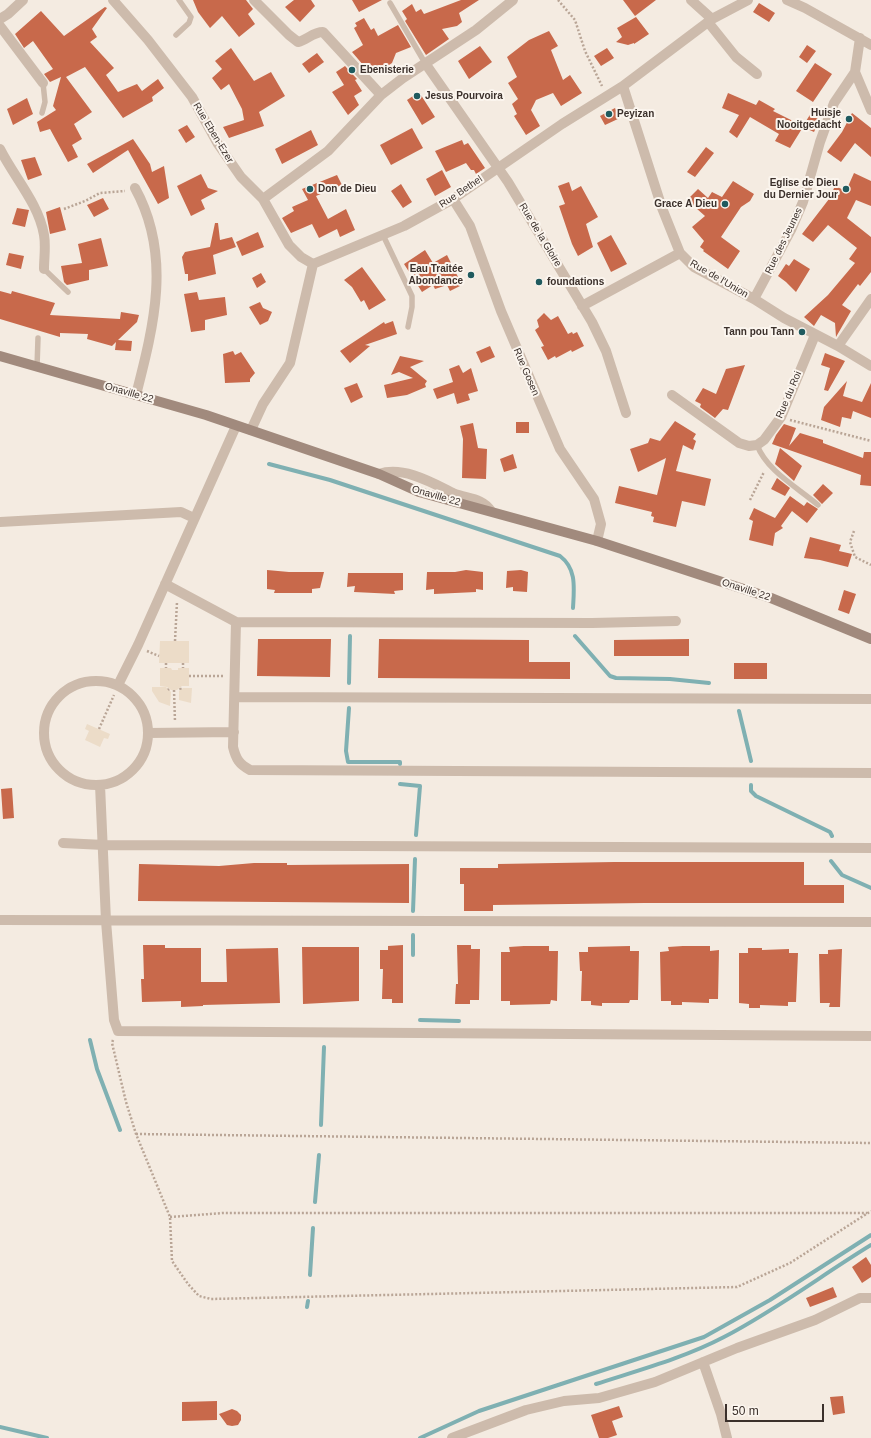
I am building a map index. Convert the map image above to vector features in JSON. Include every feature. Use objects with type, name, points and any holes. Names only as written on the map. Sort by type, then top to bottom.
[{"type":"street","points":[[0,19],[8,14],[23,0]]},
{"type":"street","name":"Rue Eben-Ezer","points":[[113,0],[148,40],[192,96],[218,144],[235,169],[263,199],[289,245],[301,257],[313,264]]},
{"type":"street","points":[[263,199],[328,151],[381,96],[425,63],[476,30],[514,0]]},
{"type":"street","points":[[691,0],[710,20],[736,57],[757,74]]},
{"type":"street","name":"Rue Bethel","points":[[313,264],[421,218],[453,199],[498,167],[623,86],[710,20],[748,0]]},
{"type":"street","points":[[787,0],[808,4],[871,45]]},
{"type":"street","points":[[260,2],[289,35],[298,42],[317,32],[323,32],[381,96]]},
{"type":"street","points":[[0,26],[43,83]]},
{"type":"street","points":[[860,38],[855,72],[871,110]]},
{"type":"street","name":"Rue de la Gloire","points":[[425,63],[498,167],[582,306],[606,351],[626,413]]},
{"type":"street","name":"Rue des Jeunes","points":[[754,299],[791,230],[803,202],[820,142],[834,103],[855,72]]},
{"type":"street","name":"Rue de l'Union","points":[[623,86],[662,208],[680,253],[694,267],[754,299],[871,366]]},
{"type":"street","points":[[0,149],[21,186],[35,206],[40,219],[44,236],[44,269]]},
{"type":"street","points":[[135,188],[146,210],[152,227],[157,272],[151,342],[136,395]]},
{"type":"street","name":"Rue Gosen","points":[[453,199],[470,226],[501,311],[560,449],[594,499],[601,524],[598,541]]},
{"type":"street","points":[[582,306],[680,253]]},
{"type":"street","points":[[251,430],[264,404],[290,363],[313,264]]},
{"type":"street","points":[[838,346],[871,299]]},
{"type":"street","name":"Rue du Roi","points":[[757,445],[764,440],[781,417],[815,335]]},
{"type":"street","name":"Onaville 22","points":[[0,356],[206,415],[379,474],[419,492],[598,541],[771,598],[871,639]]},
{"type":"street","points":[[672,395],[739,442],[749,446],[757,445]]},
{"type":"street","points":[[118,685],[236,426]]},
{"type":"street","points":[[379,474],[388,471],[424,479],[454,493],[486,504],[491,511]]},
{"type":"street","points":[[0,522],[181,512],[194,518]]},
{"type":"street","points":[[165,584],[236,622],[592,623],[676,621]]},
{"type":"street","points":[[236,622],[233,747],[236,758],[241,765],[250,770],[871,773]]},
{"type":"street","points":[[100,680],[118,685],[134,697],[145,714],[148,733],[146,748],[139,762],[128,773],[115,781],[100,785],[81,783],[64,774],[51,760],[44,743],[44,724],[51,706],[64,691],[80,682],[100,680]]},
{"type":"street","points":[[235,697],[871,699]]},
{"type":"street","points":[[148,733],[234,732]]},
{"type":"street","points":[[100,785],[104,845],[106,921],[114,1020],[118,1031],[871,1036]]},
{"type":"street","points":[[63,843],[104,845],[871,848]]},
{"type":"street","points":[[0,920],[871,922]]},
{"type":"street","points":[[452,1438],[526,1410],[564,1401],[599,1398],[655,1382],[703,1362],[815,1320],[860,1298],[871,1298]]},
{"type":"street","points":[[703,1362],[721,1414],[727,1438]]},
{"type":"lane","points":[[176,35],[189,23],[191,17],[179,0]]},
{"type":"lane","points":[[390,3],[425,63]]},
{"type":"lane","points":[[42,113],[45,102],[43,83]]},
{"type":"lane","points":[[383,235],[412,296],[412,307],[408,327]]},
{"type":"lane","points":[[44,269],[68,292]]},
{"type":"lane","points":[[37,367],[38,338]]},
{"type":"lane","points":[[757,445],[761,455],[768,464],[818,505]]},
{"type":"path","points":[[558,0],[575,20],[585,51],[606,96]]},
{"type":"path","points":[[64,209],[85,201],[100,193],[135,188]]},
{"type":"path","points":[[781,417],[871,441]]},
{"type":"path","points":[[750,500],[768,464]]},
{"type":"path","points":[[854,531],[850,542],[855,557],[871,565]]},
{"type":"path","points":[[175,641],[176,605]]},
{"type":"path","points":[[166,663],[166,668]]},
{"type":"path","points":[[183,663],[183,668]]},
{"type":"path","points":[[189,676],[235,676]]},
{"type":"path","points":[[99,729],[118,685]]},
{"type":"path","points":[[174,690],[175,716]]},
{"type":"path","points":[[118,1031],[112,1043],[126,1102],[136,1134],[170,1217],[172,1261],[188,1284],[199,1296],[211,1299],[736,1287],[790,1263],[869,1212]]},
{"type":"path","points":[[136,1134],[871,1143]]},
{"type":"path","points":[[170,1217],[223,1213],[869,1212]]},
{"type":"shaded area","points":[[160,641],[189,641],[189,663],[159,663]]},
{"type":"shaded area","points":[[160,668],[171,668],[172,670],[178,670],[178,668],[189,668],[189,686],[182,686],[177,690],[171,690],[167,687],[160,686]]},
{"type":"shaded area","points":[[152,687],[166,687],[171,692],[170,706],[159,702],[152,691]]},
{"type":"shaded area","points":[[183,688],[192,688],[191,703],[179,700],[179,691]]},
{"type":"shaded area","points":[[87,724],[110,734],[108,739],[104,738],[100,747],[85,740],[89,731],[85,729]]},
{"type":"building","points":[[193,0],[246,0],[253,9],[248,14],[255,24],[239,37],[222,16],[210,28],[198,12]]},
{"type":"building","points":[[294,0],[311,0],[315,6],[300,22],[285,7]]},
{"type":"building","points":[[352,0],[382,0],[359,12]]},
{"type":"building","points":[[461,0],[479,0],[459,13],[462,22],[457,26],[442,29],[449,39],[426,55],[405,21],[407,19],[402,11],[412,4],[416,12],[421,9],[424,14]]},
{"type":"building","points":[[623,0],[656,0],[635,16]]},
{"type":"building","points":[[759,3],[775,13],[769,22],[753,12]]},
{"type":"building","points":[[105,7],[107,8],[92,29],[97,37],[90,42],[114,68],[106,75],[118,92],[137,84],[142,91],[158,79],[164,88],[152,97],[153,101],[123,118],[85,67],[66,77],[92,112],[74,124],[82,139],[72,145],[78,157],[68,162],[50,129],[40,132],[37,122],[56,110],[53,106],[61,77],[50,82],[44,74],[53,69],[33,41],[24,48],[15,34],[41,11],[64,36]]},
{"type":"building","points":[[636,17],[649,34],[634,44],[628,45],[616,42],[622,37],[617,28]]},
{"type":"building","points":[[364,18],[371,30],[374,28],[378,36],[398,25],[411,47],[396,53],[392,63],[375,74],[370,73],[352,52],[363,45],[354,28],[357,26],[355,23]]},
{"type":"building","points":[[549,31],[558,46],[551,50],[563,80],[570,75],[582,93],[561,106],[553,93],[536,100],[531,110],[540,126],[526,135],[514,116],[517,114],[512,104],[518,99],[508,83],[517,77],[507,57],[529,40]]},
{"type":"building","points":[[807,45],[816,51],[807,63],[799,57]]},
{"type":"building","points":[[480,46],[492,62],[469,79],[458,61]]},
{"type":"building","points":[[231,48],[254,81],[271,72],[285,96],[259,112],[264,126],[229,138],[223,127],[244,120],[242,109],[229,84],[221,90],[212,78],[222,69],[215,61]]},
{"type":"building","points":[[607,48],[614,58],[601,66],[594,56]]},
{"type":"building","points":[[317,53],[324,62],[309,73],[302,64]]},
{"type":"building","points":[[815,63],[832,74],[813,102],[796,91]]},
{"type":"building","points":[[345,66],[357,79],[355,80],[362,91],[354,96],[359,105],[348,115],[332,92],[344,85],[336,72]]},
{"type":"building","points":[[419,92],[435,117],[422,125],[407,100]]},
{"type":"building","points":[[728,93],[756,105],[759,100],[775,109],[773,111],[803,126],[811,113],[820,119],[814,132],[803,127],[790,148],[775,141],[779,134],[750,117],[737,138],[729,132],[739,115],[722,108]]},
{"type":"building","points":[[27,98],[33,114],[13,125],[7,109]]},
{"type":"building","points":[[615,108],[620,118],[605,125],[600,116]]},
{"type":"building","points":[[852,113],[871,128],[871,157],[855,143],[841,162],[827,152],[842,132]]},
{"type":"building","points":[[187,125],[195,137],[186,143],[178,130]]},
{"type":"building","points":[[412,128],[423,148],[391,165],[380,145]]},
{"type":"building","points":[[311,130],[318,145],[282,164],[275,149]]},
{"type":"building","points":[[133,139],[150,164],[152,172],[164,166],[169,198],[158,204],[128,150],[93,173],[87,164]]},
{"type":"building","points":[[462,140],[464,145],[468,143],[485,168],[476,174],[474,170],[471,170],[466,163],[446,172],[435,151]]},
{"type":"building","points":[[706,147],[714,153],[695,177],[687,172]]},
{"type":"building","points":[[35,157],[42,175],[28,180],[21,160]]},
{"type":"building","points":[[442,170],[451,187],[435,196],[426,179]]},
{"type":"building","points":[[854,173],[871,181],[871,206],[856,200],[847,218],[871,237],[871,272],[860,286],[858,284],[842,305],[851,311],[836,337],[835,323],[821,315],[814,326],[804,317],[828,295],[855,263],[849,259],[857,248],[828,225],[813,242],[802,234],[829,199],[835,186],[846,191]]},
{"type":"building","points":[[201,174],[208,188],[218,191],[201,200],[205,209],[191,216],[177,186]]},
{"type":"building","points":[[337,175],[342,185],[316,196],[328,219],[346,209],[355,230],[340,237],[337,229],[319,238],[312,224],[291,233],[282,218],[294,211],[292,207],[308,200],[302,189]]},
{"type":"building","points":[[733,181],[754,194],[750,201],[741,207],[721,237],[740,251],[728,269],[703,251],[704,250],[700,247],[704,241],[692,227],[705,216],[687,200],[698,189],[708,198],[712,192],[722,197]]},
{"type":"building","points":[[569,182],[572,191],[581,186],[598,217],[586,224],[593,247],[578,256],[572,244],[559,206],[565,204],[558,186]]},
{"type":"building","points":[[401,184],[412,202],[403,208],[391,191]]},
{"type":"building","points":[[103,198],[109,209],[94,217],[87,205]]},
{"type":"building","points":[[60,207],[66,230],[50,234],[46,212]]},
{"type":"building","points":[[17,208],[29,210],[25,227],[12,224]]},
{"type":"building","points":[[215,223],[218,223],[220,240],[232,237],[236,247],[213,255],[216,274],[188,281],[188,274],[185,274],[182,257],[185,252],[210,247]]},
{"type":"building","points":[[258,232],[264,247],[242,256],[236,242]]},
{"type":"building","points":[[611,235],[627,264],[611,272],[597,243]]},
{"type":"building","points":[[101,238],[108,266],[89,270],[89,280],[67,285],[64,282],[61,266],[82,263],[78,244]]},
{"type":"building","points":[[425,250],[433,263],[447,255],[462,285],[450,291],[447,285],[435,289],[433,285],[422,292],[404,264]]},
{"type":"building","points":[[9,253],[24,256],[21,269],[6,265]]},
{"type":"building","points":[[794,259],[810,269],[796,292],[778,276],[786,264],[789,266]]},
{"type":"building","points":[[362,267],[386,300],[369,310],[364,300],[361,302],[352,287],[344,280]]},
{"type":"building","points":[[261,273],[266,282],[257,288],[252,278]]},
{"type":"building","points":[[0,291],[11,294],[12,291],[55,303],[50,315],[120,319],[121,312],[139,315],[137,322],[118,340],[132,341],[131,351],[115,350],[116,342],[112,346],[87,339],[88,334],[60,333],[60,337],[0,319]]},
{"type":"building","points":[[197,292],[199,300],[225,297],[227,315],[205,320],[205,330],[191,332],[184,294]]},
{"type":"building","points":[[260,302],[263,308],[272,312],[268,321],[260,325],[249,307]]},
{"type":"building","points":[[544,313],[551,320],[558,316],[568,334],[577,332],[584,346],[572,352],[571,350],[556,358],[555,356],[548,360],[541,347],[544,346],[535,330],[539,327],[537,320]]},
{"type":"building","points":[[393,321],[397,334],[365,345],[370,346],[350,363],[340,351],[384,322],[385,324]]},
{"type":"building","points":[[490,346],[495,357],[481,363],[476,352]]},
{"type":"building","points":[[233,351],[235,355],[241,352],[255,373],[250,379],[250,382],[225,383],[223,354]]},
{"type":"building","points":[[825,353],[845,361],[828,391],[824,390],[830,368],[821,365]]},
{"type":"building","points":[[400,356],[424,361],[410,367],[427,381],[425,384],[426,387],[407,395],[387,398],[384,385],[413,378],[399,372],[391,375]]},
{"type":"building","points":[[459,365],[463,373],[471,368],[478,391],[468,394],[470,400],[457,404],[454,393],[437,399],[433,389],[453,382],[449,369]]},
{"type":"building","points":[[745,365],[728,410],[723,409],[715,418],[700,407],[701,404],[695,401],[703,388],[716,394],[726,369]]},
{"type":"building","points":[[847,381],[843,396],[862,402],[871,383],[871,418],[853,411],[851,419],[842,417],[840,427],[821,420],[824,407]]},
{"type":"building","points":[[357,383],[363,397],[351,403],[344,388]]},
{"type":"building","points":[[675,421],[696,434],[693,439],[696,441],[693,450],[683,445],[676,471],[711,479],[705,506],[682,501],[676,527],[653,522],[654,517],[651,516],[652,512],[615,503],[619,486],[657,495],[666,458],[638,472],[630,449],[648,443],[650,438],[660,441]]},
{"type":"building","points":[[516,422],[529,422],[529,433],[516,433]]},
{"type":"building","points":[[473,423],[478,448],[487,449],[486,479],[462,478],[463,439],[460,426]]},
{"type":"building","points":[[784,424],[796,428],[789,446],[800,433],[823,440],[823,443],[863,458],[864,452],[871,452],[871,486],[860,485],[861,475],[772,444],[776,435]]},
{"type":"building","points":[[780,448],[802,466],[794,481],[775,464]]},
{"type":"building","points":[[513,454],[517,468],[504,472],[500,459]]},
{"type":"building","points":[[777,478],[790,488],[785,496],[771,489]]},
{"type":"building","points":[[823,484],[833,493],[822,504],[813,495]]},
{"type":"building","points":[[790,496],[804,506],[807,502],[818,509],[807,523],[792,511],[781,526],[783,528],[775,533],[773,546],[749,540],[753,521],[749,519],[754,508],[775,518]]},
{"type":"building","points":[[810,537],[841,545],[839,551],[852,554],[848,567],[820,560],[804,558]]},
{"type":"building","points":[[267,570],[289,572],[324,572],[320,588],[312,589],[312,593],[274,593],[275,590],[267,589]]},
{"type":"building","points":[[466,570],[483,572],[483,590],[476,589],[476,592],[434,594],[434,589],[426,590],[427,572],[455,572]]},
{"type":"building","points":[[521,570],[528,572],[527,592],[513,591],[513,587],[506,588],[507,571]]},
{"type":"building","points":[[348,573],[403,573],[403,590],[394,591],[395,594],[354,592],[355,586],[347,587]]},
{"type":"building","points":[[844,590],[856,594],[849,614],[838,610]]},
{"type":"building","points":[[258,639],[331,639],[330,677],[257,676]]},
{"type":"building","points":[[379,639],[529,640],[529,662],[570,662],[570,679],[378,678]]},
{"type":"building","points":[[689,639],[689,656],[614,656],[614,640]]},
{"type":"building","points":[[734,663],[767,663],[767,679],[734,679]]},
{"type":"building","points":[[12,788],[14,818],[3,819],[1,789]]},
{"type":"building","points":[[614,862],[804,862],[804,885],[844,885],[844,903],[493,905],[493,911],[464,911],[464,884],[460,884],[460,868],[498,868],[498,864]]},
{"type":"building","points":[[254,863],[287,863],[287,865],[409,864],[409,903],[138,901],[139,864],[219,866]]},
{"type":"building","points":[[143,945],[165,945],[165,948],[201,948],[201,982],[227,982],[226,949],[278,948],[280,1003],[181,1007],[181,1001],[142,1002],[141,979],[144,979]]},
{"type":"building","points":[[403,945],[403,1003],[392,1003],[392,999],[382,999],[383,969],[380,969],[380,950],[388,950],[388,946]]},
{"type":"building","points":[[457,945],[471,945],[471,949],[480,949],[479,1000],[470,1000],[470,1004],[455,1004],[456,984],[458,984]]},
{"type":"building","points":[[549,946],[549,951],[558,951],[557,1001],[551,1000],[550,1004],[510,1005],[510,1001],[501,1001],[501,952],[510,952],[509,947]]},
{"type":"building","points":[[630,946],[630,951],[639,951],[638,1000],[630,1000],[629,1003],[602,1003],[602,1006],[591,1005],[591,1001],[581,1001],[582,971],[580,971],[579,952],[588,952],[588,947]]},
{"type":"building","points":[[710,946],[710,951],[719,950],[718,999],[709,999],[709,1003],[682,1002],[682,1005],[671,1005],[671,1001],[661,1001],[660,952],[669,951],[668,947]]},
{"type":"building","points":[[302,947],[359,947],[359,1001],[303,1004]]},
{"type":"building","points":[[748,948],[762,948],[762,950],[789,949],[789,953],[798,953],[796,1002],[788,1002],[788,1006],[760,1005],[760,1008],[749,1008],[749,1004],[739,1003],[739,953],[748,953]]},
{"type":"building","points":[[842,949],[840,1007],[829,1007],[830,1003],[820,1003],[819,954],[828,954],[828,950]]},
{"type":"building","points":[[866,1257],[871,1265],[871,1277],[862,1283],[852,1267]]},
{"type":"building","points":[[833,1287],[837,1297],[810,1307],[806,1298]]},
{"type":"building","points":[[843,1396],[845,1413],[833,1415],[830,1397]]},
{"type":"building","points":[[217,1401],[217,1420],[182,1421],[182,1402]]},
{"type":"building","points":[[619,1406],[623,1417],[612,1421],[617,1435],[608,1438],[599,1438],[591,1415]]},
{"type":"building","points":[[232,1409],[241,1415],[241,1420],[238,1425],[227,1425],[219,1414]]},
{"type":"waterway","points":[[269,464],[330,480],[560,556],[565,561],[572,573],[574,586],[573,608]]},
{"type":"waterway","points":[[349,683],[350,636]]},
{"type":"waterway","points":[[575,636],[610,676],[616,678],[670,679],[709,683]]},
{"type":"waterway","points":[[349,708],[346,751],[348,762],[400,762],[400,764]]},
{"type":"waterway","points":[[739,711],[751,761]]},
{"type":"waterway","points":[[400,784],[420,786],[416,835]]},
{"type":"waterway","points":[[751,785],[751,791],[756,796],[830,832],[832,836]]},
{"type":"waterway","points":[[413,911],[415,859]]},
{"type":"waterway","points":[[831,861],[842,875],[871,888]]},
{"type":"waterway","points":[[413,935],[413,955]]},
{"type":"waterway","points":[[420,1020],[459,1021]]},
{"type":"waterway","points":[[90,1040],[97,1069],[120,1130]]},
{"type":"waterway","points":[[321,1125],[324,1047]]},
{"type":"waterway","points":[[315,1202],[319,1155]]},
{"type":"waterway","points":[[310,1275],[313,1228]]},
{"type":"waterway","points":[[420,1438],[479,1411],[704,1337],[770,1300],[871,1235]]},
{"type":"waterway","points":[[596,1384],[645,1369],[693,1351],[724,1337],[780,1304],[871,1245]]},
{"type":"waterway","points":[[307,1307],[308,1301]]},
{"type":"waterway","points":[[0,1427],[47,1438]]},
{"type":"place","name":"Ebenisterie","points":[[352,70]]},
{"type":"place","name":"Jesus Pourvoira","points":[[417,96]]},
{"type":"place","name":"Peyizan","points":[[609,114]]},
{"type":"place","name":"Huisje Nooitgedacht","points":[[849,119]]},
{"type":"place","name":"Don de Dieu","points":[[310,189]]},
{"type":"place","name":"Eglise de Dieu du Dernier Jour","points":[[846,189]]},
{"type":"place","name":"Grace A Dieu","points":[[725,204]]},
{"type":"place","name":"Eau Traitée Abondance","points":[[471,275]]},
{"type":"place","name":"foundations","points":[[539,282]]},
{"type":"place","name":"Tann pou Tann","points":[[802,332]]}]
